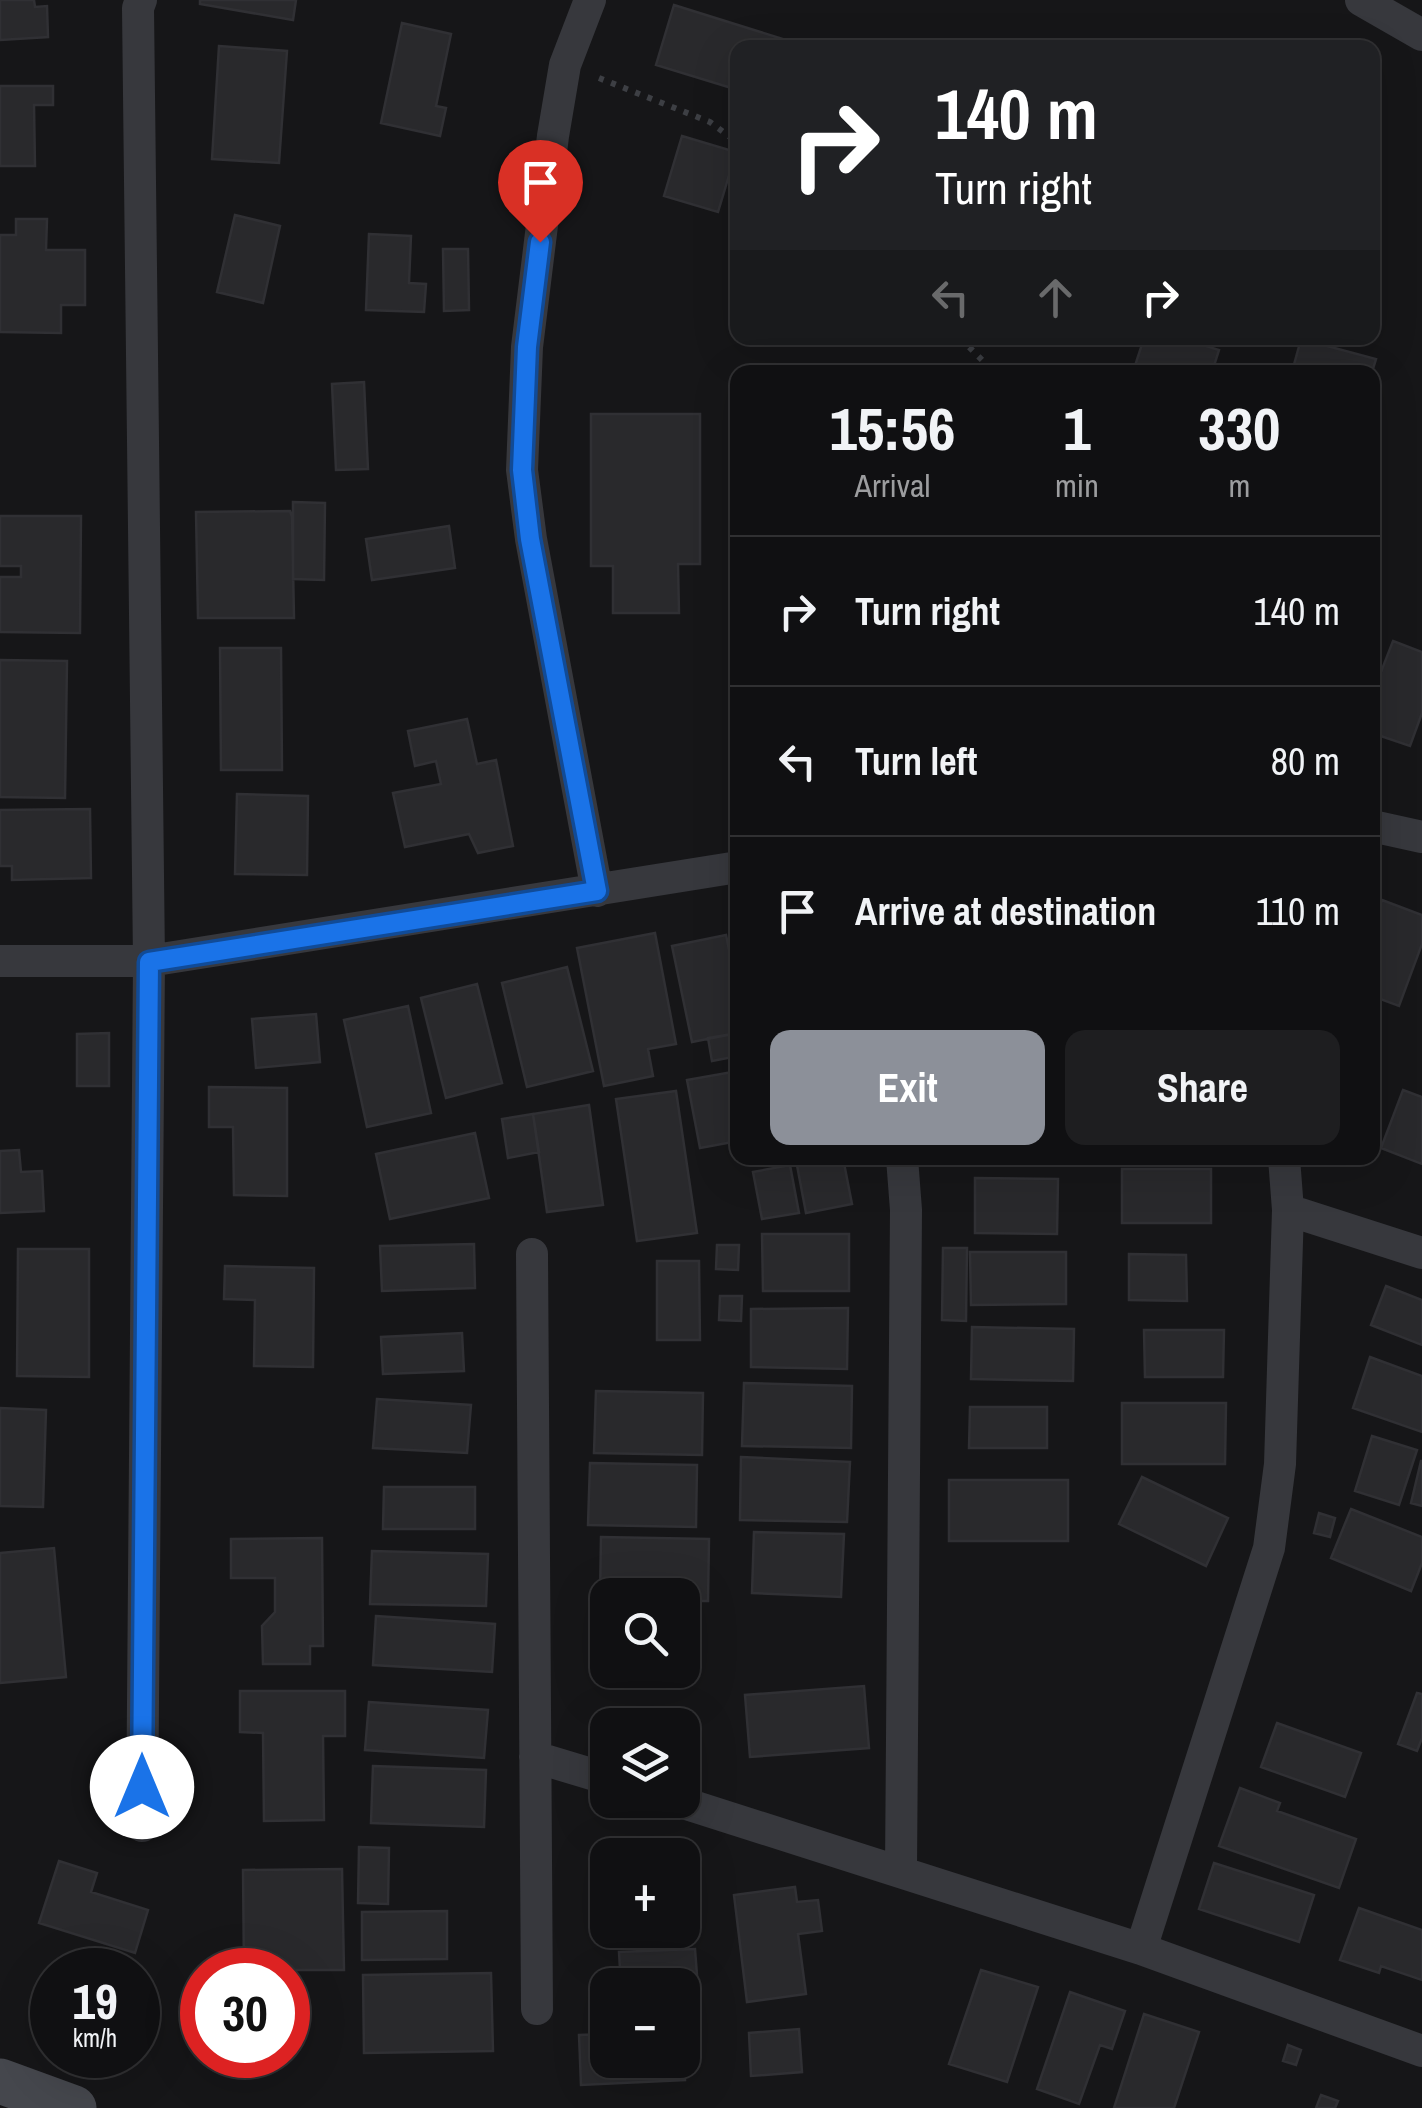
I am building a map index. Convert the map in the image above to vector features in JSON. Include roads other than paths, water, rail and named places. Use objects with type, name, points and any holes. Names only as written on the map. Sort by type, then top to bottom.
[{"type":"main road","points":[[0,2081],[74,2108]]},
{"type":"street","points":[[141,0],[138,8],[149,962],[142,1826]]},
{"type":"street","points":[[590,0],[565,64],[527,347],[522,470],[530,539],[597,891]]},
{"type":"street","points":[[1361,0],[1422,35]]},
{"type":"street","points":[[1380,828],[1422,836]]},
{"type":"street","points":[[0,961],[149,962],[730,868]]},
{"type":"street","points":[[902,1165],[906,1229],[902,1870]]},
{"type":"street","points":[[1142,1948],[1269,1548],[1280,1464],[1288,1210],[1285,1165]]},
{"type":"street","points":[[1288,1210],[1422,1252]]},
{"type":"street","points":[[532,1254],[537,2009]]},
{"type":"street","points":[[536,1757],[590,1774]]},
{"type":"street","points":[[700,1808],[1142,1948],[1422,2051]]}]
